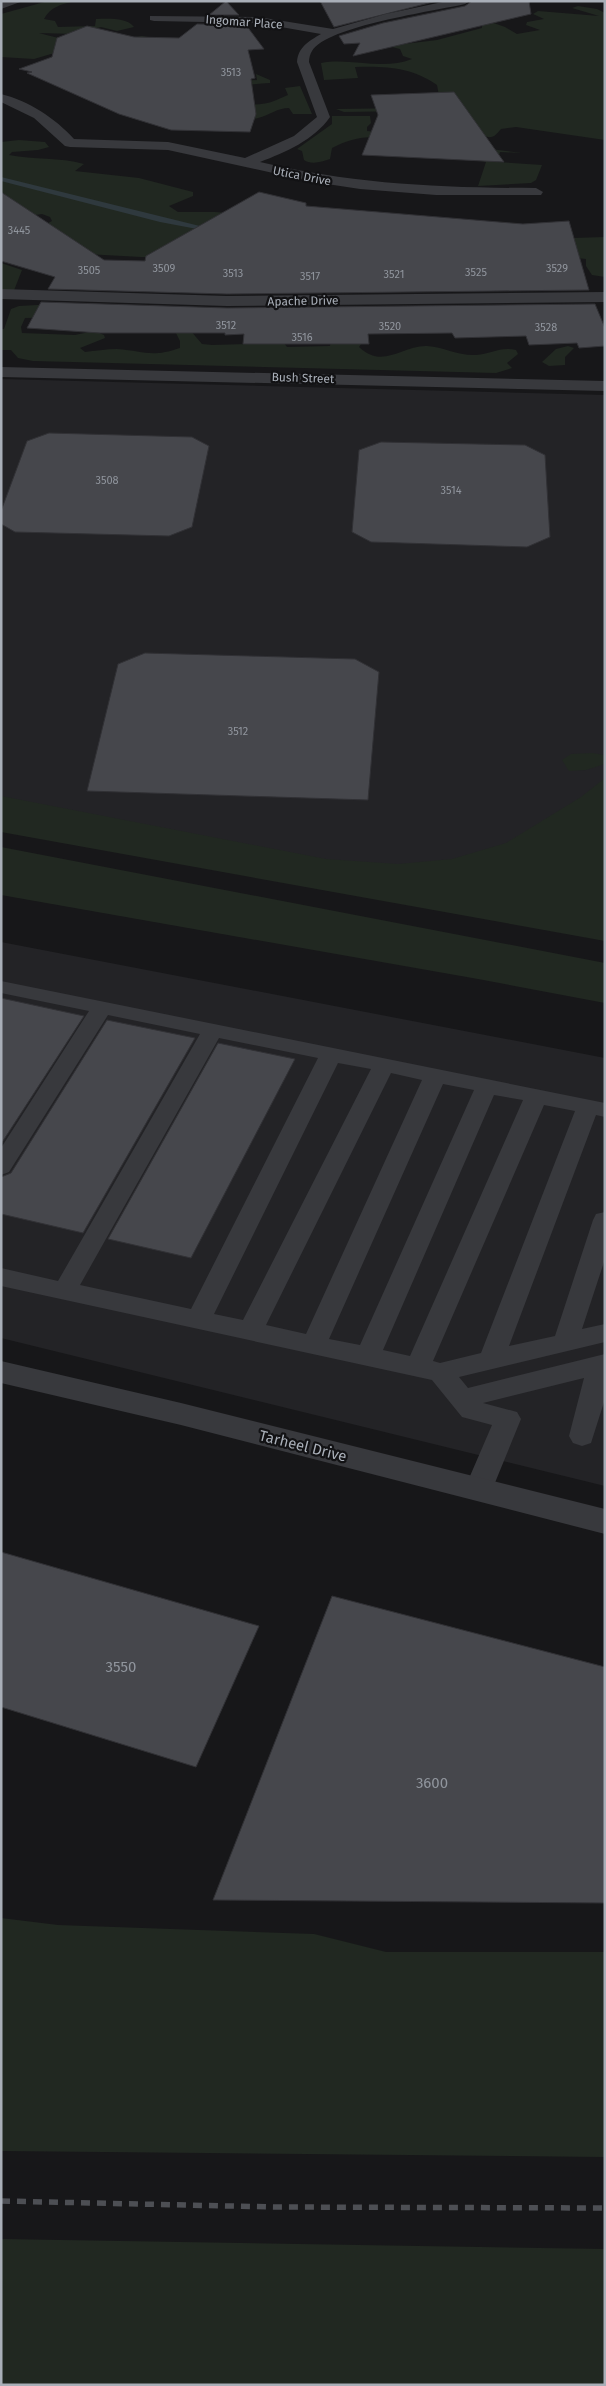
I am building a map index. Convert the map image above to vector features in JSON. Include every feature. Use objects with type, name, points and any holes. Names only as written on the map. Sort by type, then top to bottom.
[{"type":"street","points":[[1,6],[18,1]]},
{"type":"street","points":[[244,164],[294,140],[319,124],[324,117],[305,70],[303,55],[313,43],[333,32],[361,24],[465,1]]},
{"type":"street","name":"Ingomar Place","points":[[154,18],[258,20],[333,32]]},
{"type":"street","name":"Utica Drive","points":[[1,98],[35,112],[53,125],[70,143],[126,143],[170,146],[244,164],[359,186],[536,192]]},
{"type":"street","name":"Apache Drive","points":[[1,294],[227,301],[605,297]]},
{"type":"street","name":"Bush Street","points":[[1,372],[605,386]]},
{"type":"street","name":"Tarheel Drive","points":[[1,1372],[181,1414],[605,1522]]},
{"type":"lane","points":[[1,987],[596,1108],[492,1360]]},
{"type":"lane","points":[[1,1167],[102,1008]]},
{"type":"lane","points":[[64,1291],[213,1030]]},
{"type":"lane","points":[[198,1320],[331,1054]]},
{"type":"lane","points":[[250,1331],[384,1065]]},
{"type":"lane","points":[[314,1344],[435,1076]]},
{"type":"lane","points":[[368,1356],[487,1086]]},
{"type":"lane","points":[[429,1369],[536,1096]]},
{"type":"lane","points":[[565,1344],[605,1220]]},
{"type":"lane","points":[[1,1277],[429,1369],[492,1360],[605,1334]]},
{"type":"lane","points":[[462,1399],[603,1363]]},
{"type":"lane","points":[[582,1436],[603,1363]]},
{"type":"lane","points":[[429,1369],[462,1399],[471,1410],[508,1419],[478,1490]]},
{"type":"shaded area","points":[[48,1],[75,1],[57,7],[44,19],[55,21],[58,27],[95,26],[96,19],[117,19],[134,27],[117,31],[101,27],[75,34],[39,33],[53,37],[90,42],[142,36],[148,37],[51,54],[34,59],[1,57],[1,14]]},
{"type":"shaded area","points":[[578,6],[597,9],[605,13],[605,140],[516,127],[501,129],[492,137],[484,136],[475,147],[522,153],[500,152],[497,162],[542,165],[536,180],[531,183],[478,186],[486,162],[374,137],[347,141],[332,148],[330,159],[324,161],[310,162],[304,160],[302,151],[297,149],[332,124],[332,116],[370,116],[371,123],[367,127],[367,131],[403,134],[408,111],[344,112],[336,109],[412,108],[440,101],[437,85],[418,74],[398,69],[355,67],[358,78],[324,80],[321,63],[389,64],[412,59],[403,56],[400,49],[388,46],[437,40],[482,28],[482,19],[505,27],[517,34],[540,30],[526,25],[527,22],[544,19],[533,14],[538,11],[599,16],[572,8]]},
{"type":"shaded area","points":[[203,67],[205,74],[218,75],[220,82],[257,80],[256,74],[270,80],[270,83],[208,89],[206,93],[212,97],[239,104],[267,103],[288,95],[285,88],[300,86],[312,114],[293,114],[289,108],[251,120],[202,120],[194,118],[205,106],[196,101],[178,97],[132,96],[152,73]]},
{"type":"shaded area","points":[[19,140],[45,142],[49,147],[12,152],[9,155],[75,162],[84,164],[75,171],[139,178],[193,192],[193,196],[169,206],[178,212],[215,212],[573,238],[605,237],[605,277],[592,275],[586,266],[586,259],[568,257],[141,257],[86,254],[46,224],[52,221],[50,217],[42,214],[17,218],[1,214],[1,142]]},
{"type":"shaded area","points":[[1,263],[22,270],[13,293],[1,292]]},
{"type":"shaded area","points":[[55,304],[76,317],[25,318],[21,327],[22,333],[75,335],[94,331],[104,335],[105,338],[80,348],[85,352],[117,349],[148,353],[170,351],[180,348],[180,341],[174,329],[190,330],[202,344],[212,345],[284,343],[287,347],[330,346],[332,335],[364,340],[359,347],[368,354],[384,357],[409,349],[427,346],[469,355],[506,349],[516,350],[518,354],[507,363],[512,368],[496,373],[33,361],[18,358],[11,350],[1,350],[1,329],[4,329],[11,309],[19,306]]},
{"type":"shaded area","points":[[568,346],[574,348],[565,357],[565,365],[549,366],[542,362],[556,349]]},
{"type":"shaded area","points":[[1,379],[605,395],[605,914],[1,807]]},
{"type":"shaded area","points":[[592,753],[605,755],[605,764],[586,770],[569,771],[562,760],[571,754]]},
{"type":"shaded area","points":[[605,778],[605,941],[1,832],[1,796],[326,859],[398,864],[452,859],[506,843],[581,797]]},
{"type":"shaded area","points":[[1,847],[605,963],[605,1003],[1,895]]},
{"type":"shaded area","points":[[1,942],[605,1058],[605,1486],[1,1338]]},
{"type":"shaded area","points":[[1,1918],[58,1925],[314,1934],[386,1952],[605,1952],[605,2157],[1,2151]]},
{"type":"shaded area","points":[[1,2239],[605,2249],[605,2385],[1,2385]]},
{"type":"building","points":[[226,1],[239,15],[209,15]]},
{"type":"building","points":[[320,1],[437,1],[334,27]]},
{"type":"building","points":[[472,1],[529,1],[531,14],[353,56],[360,43],[344,44],[339,36],[383,23],[465,6]]},
{"type":"building","points":[[197,24],[246,25],[264,49],[248,50],[255,78],[251,79],[256,114],[250,132],[171,130],[119,114],[27,73],[32,72],[19,69],[52,57],[57,38],[87,26],[134,37],[179,38]]},
{"type":"building","points":[[454,92],[504,162],[362,155],[378,115],[371,95]]},
{"type":"building","points":[[1,192],[104,260],[145,261],[146,256],[259,192],[306,203],[306,206],[523,224],[569,221],[589,290],[227,294],[48,289],[55,277],[1,261]]},
{"type":"building","points":[[41,302],[227,308],[595,304],[605,328],[605,346],[579,348],[577,343],[529,345],[526,336],[455,338],[452,333],[368,334],[369,344],[243,344],[244,334],[100,333],[27,328]]},
{"type":"building","points":[[49,433],[192,437],[209,446],[192,527],[169,536],[15,532],[1,524],[1,511],[27,441]]},
{"type":"building","points":[[381,442],[525,445],[545,455],[550,537],[527,547],[371,542],[352,532],[359,450]]},
{"type":"building","points":[[145,653],[355,659],[379,672],[368,800],[87,791],[118,664]]},
{"type":"building","points":[[1,998],[84,1016],[1,1144]]},
{"type":"building","points":[[107,1020],[195,1038],[83,1233],[1,1214],[1,1177],[11,1173]]},
{"type":"building","points":[[218,1043],[295,1059],[191,1258],[108,1239]]},
{"type":"building","points":[[1,1552],[259,1626],[196,1767],[1,1707]]},
{"type":"building","points":[[332,1596],[605,1667],[605,1903],[213,1900]]},
{"type":"waterway","points":[[1,179],[54,191],[160,220],[213,230]]},
{"type":"railway","points":[[1,2201],[275,2207],[605,2208]]}]
